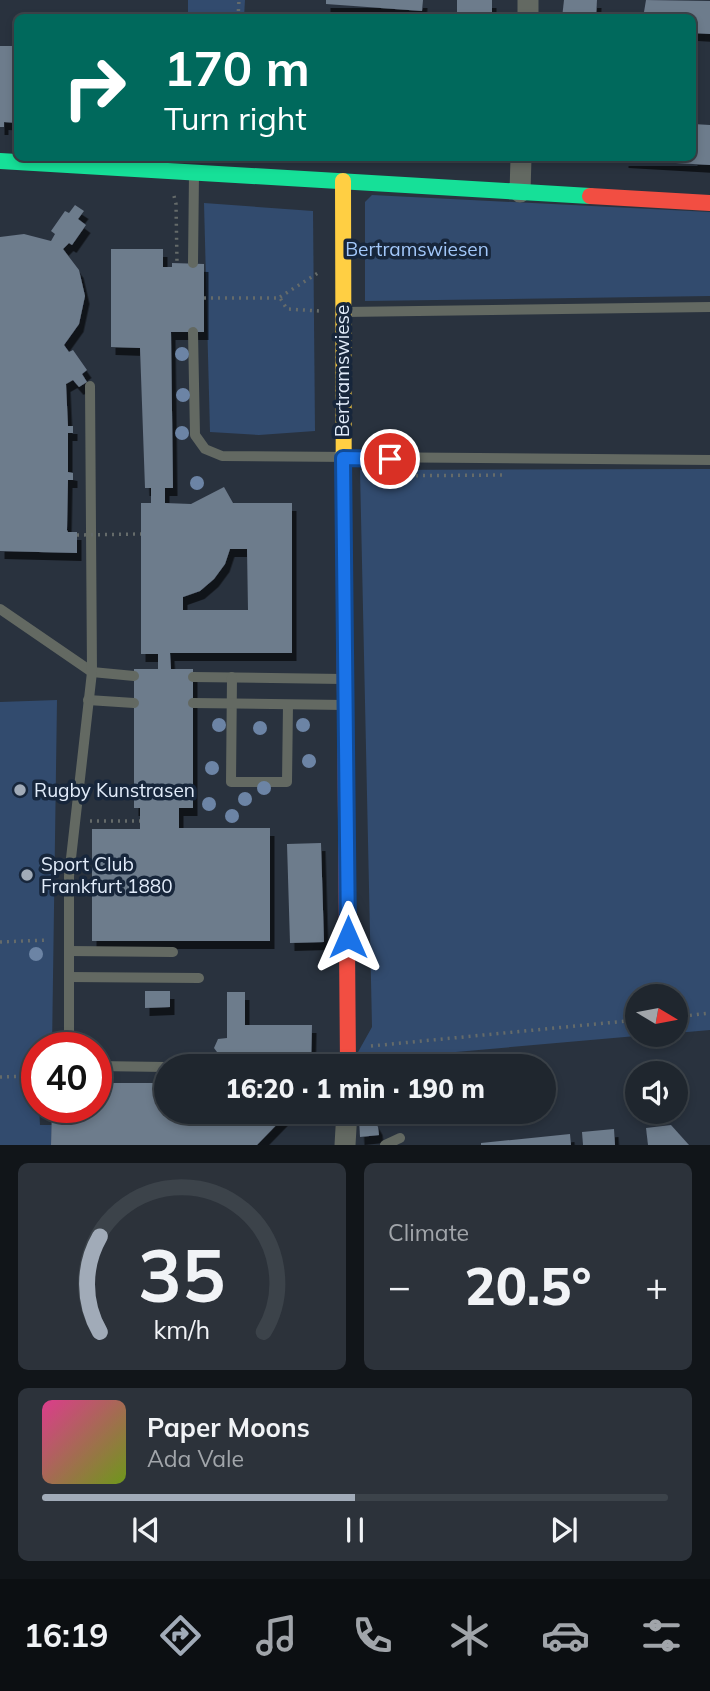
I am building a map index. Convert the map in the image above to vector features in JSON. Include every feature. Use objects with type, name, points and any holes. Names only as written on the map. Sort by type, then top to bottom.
[{"type":"street","points":[[0,161],[710,203]]},
{"type":"street","points":[[520,192],[522,161]]},
{"type":"street","name":"Bertramswiese","points":[[343,181],[341,312],[348,1054]]},
{"type":"street","points":[[345,1145],[346,1124]]},
{"type":"lane","points":[[193,263],[194,171]]},
{"type":"lane","points":[[341,312],[710,307]]},
{"type":"lane","points":[[193,332],[195,435],[205,449],[222,456],[710,460]]},
{"type":"lane","points":[[69,1032],[69,876],[92,672],[90,386]]},
{"type":"lane","points":[[0,609],[92,672],[134,676]]},
{"type":"lane","points":[[193,677],[346,679]]},
{"type":"lane","points":[[232,677],[231,782],[287,782],[288,705]]},
{"type":"lane","points":[[88,700],[134,703]]},
{"type":"lane","points":[[193,703],[346,705]]},
{"type":"lane","points":[[69,951],[173,952]]},
{"type":"lane","points":[[69,977],[199,978]]},
{"type":"lane","points":[[112,1066],[154,1067]]},
{"type":"lane","points":[[386,1145],[400,1138]]},
{"type":"path","points":[[174,196],[177,263]]},
{"type":"path","points":[[204,298],[280,298],[323,270]]},
{"type":"path","points":[[280,298],[287,309],[322,311]]},
{"type":"path","points":[[76,535],[141,534]]},
{"type":"path","points":[[75,821],[140,821]]},
{"type":"path","points":[[0,942],[48,940]]},
{"type":"path","points":[[688,1016],[710,1013]]},
{"type":"path","points":[[368,1046],[625,1021]]},
{"type":"path","points":[[0,1077],[21,1076]]},
{"type":"green space","points":[[188,0],[245,0],[244,14],[188,14]]},
{"type":"green space","name":"Bertramswiesen","points":[[372,195],[710,212],[710,296],[365,301],[365,202]]},
{"type":"green space","points":[[204,203],[313,211],[315,431],[259,435],[210,432]]},
{"type":"green space","points":[[710,469],[710,1030],[688,1032],[688,984],[625,984],[625,1037],[432,1054],[357,1054],[372,1027],[360,470]]},
{"type":"green space","name":"Sport Club Frankfurt 1880","points":[[57,700],[52,1032],[21,1032],[21,1123],[52,1125],[51,1145],[0,1145],[0,702]]},
{"type":"building","points":[[326,0],[423,0],[422,11],[326,4]]},
{"type":"building","points":[[457,0],[492,0],[492,14],[457,14]]},
{"type":"building","points":[[564,0],[597,0],[596,14],[562,14]]},
{"type":"building","points":[[646,0],[710,1],[710,34],[696,33],[696,14],[644,14]]},
{"type":"building","points":[[0,46],[14,46],[14,123],[4,122],[4,127],[0,127]]},
{"type":"building","points":[[696,124],[710,125],[710,165],[641,161],[696,161]]},
{"type":"building","points":[[75,205],[84,211],[78,219],[86,225],[72,245],[69,243],[63,249],[79,270],[85,296],[79,324],[64,345],[69,352],[73,350],[87,370],[82,374],[87,382],[79,387],[73,380],[66,384],[68,426],[73,426],[73,433],[68,433],[68,472],[73,473],[73,480],[68,480],[67,530],[77,532],[77,553],[0,551],[0,237],[24,234],[51,241],[55,234],[51,231],[65,211],[69,213]]},
{"type":"building","points":[[111,249],[163,249],[163,267],[172,267],[172,263],[204,264],[204,332],[171,332],[173,488],[165,488],[165,503],[191,504],[224,487],[233,503],[292,503],[292,653],[170,653],[171,669],[193,669],[193,808],[179,808],[179,828],[270,828],[270,941],[92,941],[92,829],[140,829],[140,808],[134,808],[134,669],[158,669],[158,654],[141,654],[141,503],[151,503],[151,488],[145,488],[140,348],[111,347]],"holes":[[[230,549],[247,549],[248,610],[183,610],[183,597],[200,591],[214,579],[225,564]]]},
{"type":"building","points":[[321,843],[324,942],[290,943],[287,844]]},
{"type":"building","points":[[145,991],[170,991],[170,1007],[145,1008]]},
{"type":"building","points":[[227,992],[245,992],[245,1025],[312,1025],[311,1054],[218,1054],[214,1048],[218,1039],[227,1038]]},
{"type":"building","points":[[112,1083],[154,1083],[154,1124],[277,1124],[257,1145],[51,1145],[52,1123],[112,1123]]},
{"type":"building","points":[[359,1124],[376,1124],[379,1135],[360,1137]]},
{"type":"building","points":[[671,1125],[689,1145],[648,1145],[646,1128]]},
{"type":"building","points":[[614,1129],[615,1145],[583,1145],[582,1132]]},
{"type":"building","points":[[570,1134],[571,1145],[481,1145],[481,1143]]},
{"type":"traffic: fast","points":[[0,161],[590,196]]},
{"type":"traffic: slow","points":[[343,181],[344,572]]},
{"type":"traffic: jam","points":[[590,196],[710,203]]},
{"type":"traffic: jam","points":[[344,572],[348,1054]]},
{"type":"place","name":"Rugby Kunstrasen","points":[[20,790]]},
{"type":"place","name":"Sport Club Frankfurt 1880","points":[[27,875]]},
{"type":"route","points":[[348,937],[343,458],[390,459]]}]
